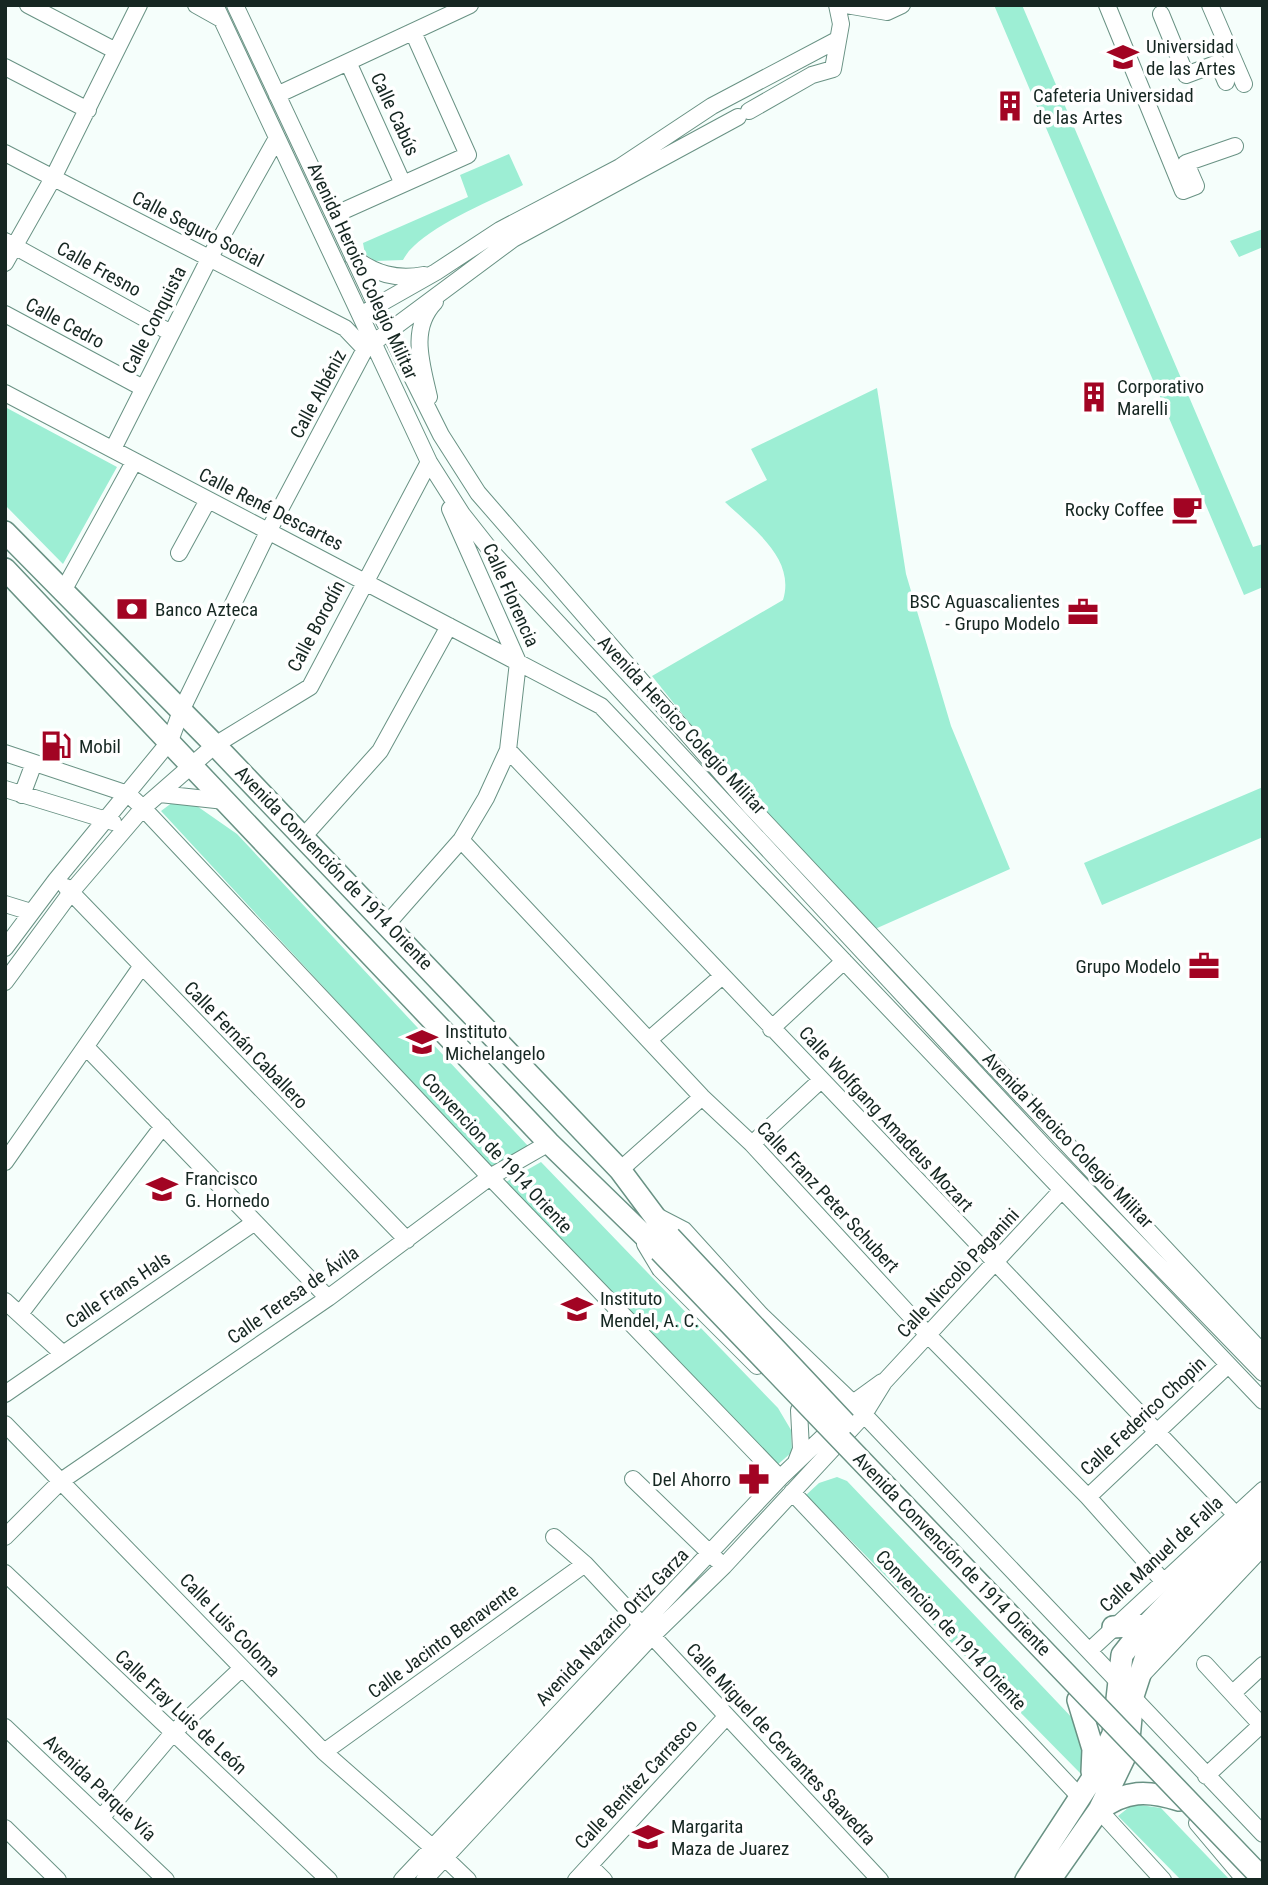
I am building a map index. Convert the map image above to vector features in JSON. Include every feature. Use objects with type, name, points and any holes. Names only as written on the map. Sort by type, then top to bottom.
[{"type":"main road","name":"Avenida Convención de 1914 Oriente","points":[[5,532],[387,923],[620,1170],[652,1214],[665,1244],[1263,1879]]},
{"type":"main road","name":"Avenida Convención de 1914 Oriente","points":[[5,569],[548,1143],[638,1232],[665,1244],[1263,1859]]},
{"type":"main road","points":[[1050,1880],[1099,1810],[1128,1750],[1122,1655],[1198,1571],[1263,1510]]},
{"type":"main road","points":[[1026,1880],[1092,1779],[1113,1734],[1126,1689],[1140,1676],[1147,1650],[1169,1623],[1262,1544]]},
{"type":"main road","points":[[1113,1627],[1148,1625]]},
{"type":"main road","points":[[1078,1700],[1093,1749],[1092,1779]]},
{"type":"main road","points":[[1099,1810],[1115,1798],[1136,1792],[1178,1800]]},
{"type":"street","points":[[28,5],[116,51]]},
{"type":"street","points":[[5,263],[10,244],[53,178],[139,5]]},
{"type":"street","points":[[196,5],[218,12]]},
{"type":"street","name":"Avenida Heroico Colegio Militar","points":[[235,5],[351,255],[435,423],[478,493],[750,806],[1263,1353]]},
{"type":"street","points":[[277,95],[470,5]]},
{"type":"street","points":[[361,317],[376,304],[436,272],[500,230],[620,167],[712,106],[835,41],[841,24],[837,5]]},
{"type":"street","points":[[846,5],[887,12],[902,5]]},
{"type":"street","points":[[1107,5],[1183,191],[1196,186],[1186,163],[1235,145]]},
{"type":"street","points":[[1210,5],[1244,84]]},
{"type":"street","name":"Avenida Heroico Colegio Militar","points":[[218,12],[361,317],[369,345],[429,462],[462,514],[501,561],[1048,1152],[1263,1373]]},
{"type":"street","points":[[1161,14],[1186,75],[1218,63],[1226,82]]},
{"type":"street","points":[[334,215],[468,155],[412,32]]},
{"type":"street","name":"Calle Albéniz","points":[[5,948],[56,880],[170,741],[181,711],[269,530],[369,345],[513,239],[804,80],[833,69],[835,41]]},
{"type":"street","name":"Calle Cabús","points":[[348,62],[403,184]]},
{"type":"street","points":[[794,63],[804,80]]},
{"type":"street","points":[[5,66],[88,110]]},
{"type":"street","points":[[712,106],[723,125]]},
{"type":"street","name":"Calle Conquista","points":[[113,449],[209,259],[277,138]]},
{"type":"street","name":"Calle Seguro Social","points":[[5,153],[345,328],[369,345]]},
{"type":"street","name":"Calle Fresno","points":[[10,244],[172,333]]},
{"type":"street","points":[[351,255],[383,275],[402,278],[436,272]]},
{"type":"street","points":[[435,423],[422,368],[419,329],[432,306],[457,282]]},
{"type":"street","name":"Calle Cedro","points":[[5,314],[143,388]]},
{"type":"street","name":"Calle René Descartes","points":[[5,393],[518,662]]},
{"type":"street","points":[[62,593],[134,461]]},
{"type":"street","name":"Calle Borodín","points":[[5,982],[72,891],[143,808],[215,745],[310,687],[363,580],[429,462]]},
{"type":"street","name":"Calle Florencia","points":[[387,923],[461,840],[508,750],[518,662],[429,462]]},
{"type":"street","points":[[179,553],[208,500]]},
{"type":"street","points":[[303,837],[380,751],[449,626]]},
{"type":"street","name":"Avenida Heroico Colegio Militar","points":[[518,662],[601,706],[1060,1192],[1227,1366],[1261,1395]]},
{"type":"street","name":"Calle Wolfgang Amadeus Mozart","points":[[508,750],[995,1265],[1235,1514]]},
{"type":"street","points":[[5,753],[128,794]]},
{"type":"street","points":[[22,795],[34,763]]},
{"type":"street","points":[[59,805],[72,776]]},
{"type":"street","points":[[5,789],[105,821],[127,825]]},
{"type":"street","name":"Convencion de 1914 Oriente","points":[[128,794],[779,1478]]},
{"type":"street","points":[[160,794],[225,801]]},
{"type":"street","name":"Calle Franz Peter Schubert","points":[[461,840],[702,1097],[752,1144],[929,1336],[1088,1497],[1164,1582]]},
{"type":"street","name":"Calle Fernán Caballero","points":[[56,880],[72,891],[141,967],[407,1240]]},
{"type":"street","points":[[5,904],[31,912]]},
{"type":"street","points":[[771,1029],[844,961]]},
{"type":"street","points":[[5,1162],[141,967]]},
{"type":"street","points":[[650,1040],[721,977]]},
{"type":"street","points":[[86,1047],[328,1298]]},
{"type":"street","points":[[752,1144],[821,1080]]},
{"type":"street","points":[[620,1170],[702,1097]]},
{"type":"street","points":[[20,1314],[163,1126]]},
{"type":"street","name":"Calle Teresa de Ávila","points":[[5,1537],[61,1481],[328,1298],[490,1177],[548,1143]]},
{"type":"street","name":"Calle Niccolò Paganini","points":[[858,1409],[880,1383],[929,1336],[1060,1192]]},
{"type":"street","name":"Avenida Convención de 1914 Oriente","points":[[652,1214],[684,1230],[761,1315],[858,1409],[1263,1834]]},
{"type":"street","name":"Calle Frans Hals","points":[[5,1394],[255,1222]]},
{"type":"street","name":"Avenida Convención de 1914 Oriente","points":[[638,1232],[660,1269],[830,1440],[1078,1700],[1178,1800],[1245,1880]]},
{"type":"street","points":[[5,1301],[62,1353]]},
{"type":"street","points":[[1206,1342],[1220,1329]]},
{"type":"street","name":"Calle Federico Chopin","points":[[1088,1497],[1227,1366]]},
{"type":"street","points":[[832,1383],[861,1387],[880,1383]]},
{"type":"street","name":"Avenida Nazario Ortiz Garza","points":[[402,1880],[646,1632],[724,1566],[792,1492],[830,1440],[858,1409]]},
{"type":"street","points":[[796,1462],[801,1449],[799,1410]]},
{"type":"street","name":"Calle Luis Coloma","points":[[5,1424],[324,1752],[432,1847]]},
{"type":"street","name":"Avenida Nazario Ortiz Garza","points":[[424,1880],[646,1632],[779,1478],[796,1462],[830,1440]]},
{"type":"street","points":[[633,1479],[724,1566]]},
{"type":"street","name":"Calle Manuel de Falla","points":[[1089,1651],[1263,1490]]},
{"type":"street","name":"Convencion de 1914 Oriente","points":[[792,1492],[1080,1797]]},
{"type":"street","name":"Calle Miguel de Cervantes Saavedra","points":[[554,1537],[585,1564],[880,1880]]},
{"type":"street","name":"Calle Jacinto Benavente","points":[[324,1752],[585,1564]]},
{"type":"street","name":"Calle Fray Luis de León","points":[[5,1573],[329,1880]]},
{"type":"street","points":[[1205,1664],[1262,1726],[1206,1776]]},
{"type":"street","points":[[1233,1693],[1263,1665]]},
{"type":"street","points":[[102,1817],[172,1734],[242,1668]]},
{"type":"street","name":"Calle Benítez Carrasco","points":[[576,1880],[726,1717]]},
{"type":"street","name":"Avenida Parque Vía","points":[[5,1727],[166,1880]]},
{"type":"street","points":[[1099,1810],[1163,1880]]},
{"type":"street","points":[[5,1828],[58,1880]]},
{"type":"street","points":[[445,1858],[468,1880]]},
{"type":"street","points":[[590,1866],[604,1880]]},
{"type":"green space","points":[[994,5],[1022,5],[1253,547],[1263,544],[1263,587],[1244,595]]},
{"type":"green space","points":[[509,154],[523,185],[424,237],[403,260],[375,261],[365,254],[363,243],[468,197],[460,175]]},
{"type":"green space","points":[[1263,229],[1263,247],[1239,257],[1230,241]]},
{"type":"green space","points":[[877,388],[906,574],[951,726],[1010,869],[875,929],[732,776],[652,676],[783,600],[785,585],[777,557],[759,533],[725,502],[767,480],[751,449]]},
{"type":"green space","points":[[5,407],[117,467],[63,564],[5,505]]},
{"type":"green space","points":[[1263,787],[1263,837],[1102,905],[1084,863]]},
{"type":"green space","points":[[173,802],[194,804],[237,834],[528,1146],[490,1167],[161,811]]},
{"type":"green space","points":[[541,1162],[778,1408],[791,1430],[792,1452],[776,1466],[506,1182]]},
{"type":"green space","points":[[837,1477],[847,1481],[1077,1723],[1086,1751],[1082,1775],[806,1495],[819,1483]]},
{"type":"green space","points":[[1133,1804],[1161,1808],[1230,1880],[1181,1880],[1118,1816]]},
{"type":"place","name":"Universidad de las Artes","points":[[1123,57]]},
{"type":"place","name":"Cafeteria Universidad de las Artes","points":[[1010,106]]},
{"type":"place","name":"Corporativo Marelli","points":[[1094,397]]},
{"type":"place","name":"Rocky Coffee","points":[[1187,509]]},
{"type":"place","name":"Banco Azteca","points":[[132,609]]},
{"type":"place","name":"BSC Aguascalientes - Grupo Modelo","points":[[1083,612]]},
{"type":"place","name":"Mobil","points":[[56,746]]},
{"type":"place","name":"Grupo Modelo","points":[[1204,966]]},
{"type":"place","name":"Instituto Michelangelo","points":[[422,1042]]},
{"type":"place","name":"Francisco G. Hornedo","points":[[162,1189]]},
{"type":"place","name":"Instituto Mendel, A. C.","points":[[577,1309]]},
{"type":"place","name":"Del Ahorro","points":[[754,1479]]},
{"type":"place","name":"Margarita Maza de Juarez","points":[[648,1837]]}]
